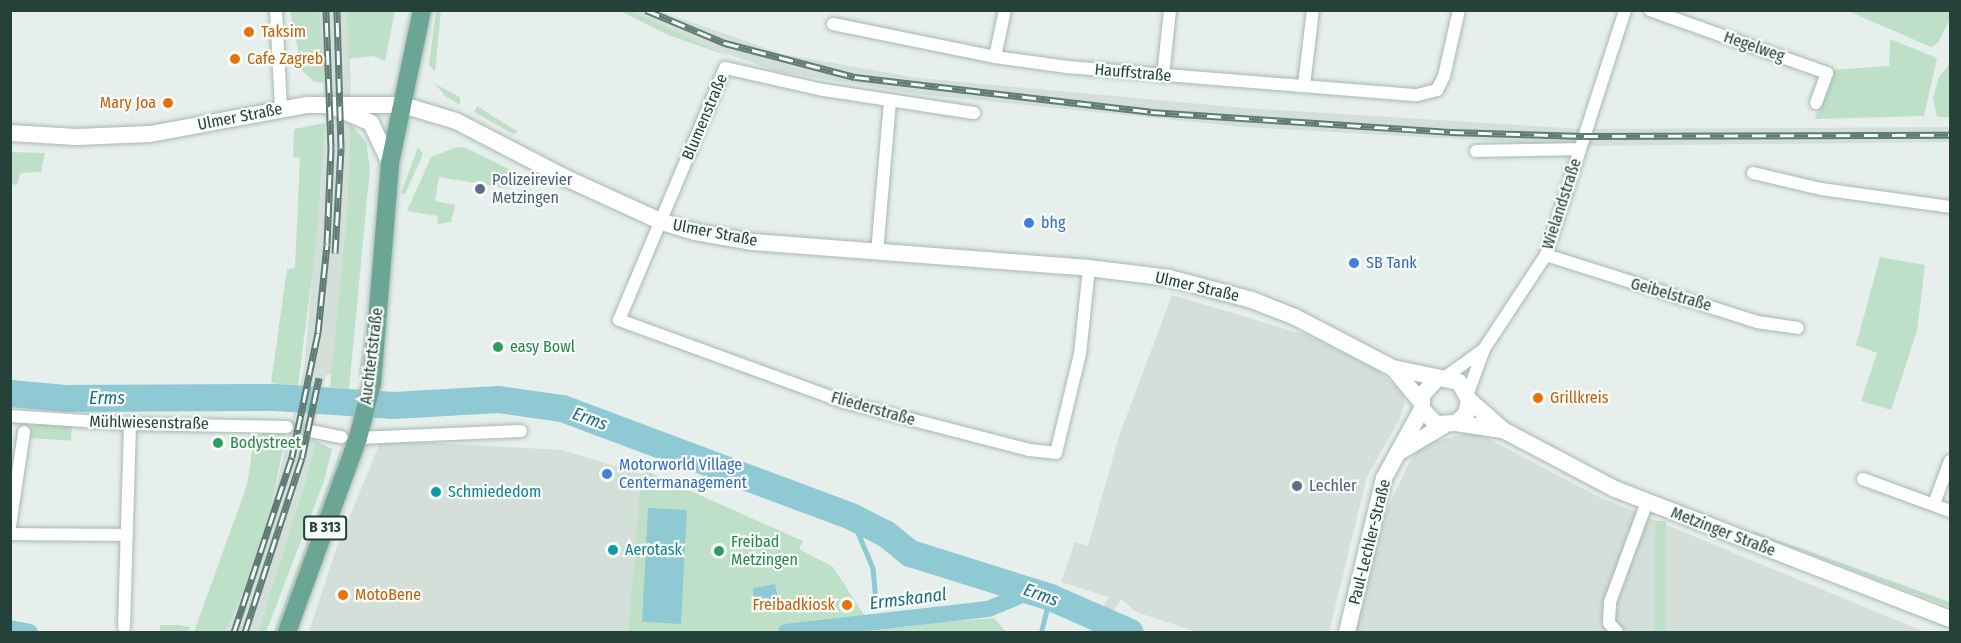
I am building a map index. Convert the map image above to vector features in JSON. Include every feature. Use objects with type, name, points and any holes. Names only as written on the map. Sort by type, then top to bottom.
[{"type":"main road","name":"B 313","points":[[403,105],[422,10]]},
{"type":"main road","name":"Auchtertstraße","points":[[287,633],[372,383],[390,163],[403,105]]},
{"type":"street","points":[[276,10],[281,110]]},
{"type":"street","points":[[995,57],[1005,10]]},
{"type":"street","points":[[1163,76],[1170,10]]},
{"type":"street","points":[[1304,85],[1313,10]]},
{"type":"street","name":"Hauffstraße","points":[[833,24],[995,57],[1163,76],[1417,95],[1437,90],[1444,76],[1459,10]]},
{"type":"street","name":"Wielandstraße","points":[[1468,397],[1484,349],[1545,255],[1625,10]]},
{"type":"street","name":"Hegelweg","points":[[1650,10],[1827,73],[1816,103]]},
{"type":"street","name":"Blumenstraße","points":[[662,222],[725,68],[890,101],[974,113]]},
{"type":"street","points":[[877,253],[890,101]]},
{"type":"street","points":[[324,104],[362,116],[371,123],[390,163]]},
{"type":"street","name":"Ulmer Straße","points":[[10,133],[76,137],[150,134],[324,104],[403,105],[456,121],[662,222],[728,239],[877,253],[1089,268],[1169,278],[1252,300],[1296,318],[1393,368],[1459,382],[1468,397]]},
{"type":"street","name":"Wielandstraße","points":[[1476,151],[1580,149]]},
{"type":"street","points":[[1753,173],[1821,189],[1950,207]]},
{"type":"street","name":"Fliederstraße","points":[[662,222],[619,320],[844,402],[1029,450],[1056,453],[1080,354],[1089,268]]},
{"type":"street","name":"Geibelstraße","points":[[1545,255],[1757,322],[1798,328]]},
{"type":"street","name":"Wielandstraße","points":[[1441,378],[1484,349]]},
{"type":"street","name":"Ulmer Straße","points":[[1393,368],[1422,406],[1430,421],[1450,424]]},
{"type":"street","points":[[1422,406],[1425,388],[1441,378]]},
{"type":"street","points":[[1398,452],[1466,414],[1468,397]]},
{"type":"street","name":"Metzinger Straße","points":[[1468,397],[1503,430],[1647,502],[1950,619]]},
{"type":"street","name":"Paul-Lechler-Straße","points":[[1347,633],[1384,478],[1422,406]]},
{"type":"street","name":"Mühlwiesenstraße","points":[[10,416],[130,424],[287,427]]},
{"type":"street","points":[[124,627],[130,424]]},
{"type":"street","name":"Metzinger Straße","points":[[1450,424],[1503,430]]},
{"type":"street","points":[[310,431],[354,433],[521,431]]},
{"type":"street","points":[[10,526],[24,432]]},
{"type":"street","points":[[1934,504],[1950,461]]},
{"type":"street","points":[[1863,479],[1950,511]]},
{"type":"street","points":[[1617,633],[1609,623],[1610,602],[1647,502]]},
{"type":"street","points":[[10,534],[127,535]]},
{"type":"shaded area","points":[[319,11],[347,11],[351,84],[347,215],[332,374],[326,375],[312,442],[315,447],[258,632],[225,632],[244,591],[271,507],[304,370],[325,123]]},
{"type":"shaded area","points":[[624,11],[660,11],[782,54],[918,78],[1244,108],[1581,129],[1950,127],[1950,142],[1584,146],[1244,127],[917,94],[779,72],[668,33]]},
{"type":"shaded area","name":"Lechler","points":[[1172,295],[1306,335],[1376,369],[1403,393],[1405,403],[1399,420],[1367,477],[1329,632],[1197,632],[1136,612],[1121,599],[1101,632],[1088,632],[1109,597],[1061,582],[1075,542],[1088,546],[1119,436]]},
{"type":"shaded area","points":[[1466,433],[1483,436],[1599,497],[1925,632],[1355,632],[1385,514],[1409,463],[1423,445]]},
{"type":"shaded area","points":[[381,440],[562,450],[641,474],[628,632],[309,632],[334,555]]},
{"type":"green space","points":[[290,11],[319,11],[326,84],[313,81],[302,70]]},
{"type":"green space","points":[[347,11],[395,11],[385,61],[373,56],[348,59]]},
{"type":"green space","points":[[436,11],[441,11],[435,72],[429,65]]},
{"type":"green space","points":[[620,11],[631,11],[731,57],[668,35]]},
{"type":"green space","points":[[1848,11],[1950,11],[1950,19],[1938,43],[1931,47]]},
{"type":"green space","points":[[1890,39],[1937,58],[1924,116],[1815,119],[1830,70],[1889,66]]},
{"type":"green space","points":[[1950,63],[1950,117],[1937,117],[1933,98],[1939,77]]},
{"type":"green space","points":[[435,84],[460,97],[460,105],[446,97]]},
{"type":"green space","points":[[477,106],[518,132],[513,134],[474,112]]},
{"type":"green space","points":[[325,123],[316,244],[298,386],[271,383],[287,269],[295,268],[300,158],[293,157],[294,129]]},
{"type":"green space","points":[[350,123],[366,142],[370,168],[349,389],[330,387],[347,215]]},
{"type":"green space","points":[[418,147],[423,154],[405,194],[401,193]]},
{"type":"green space","points":[[457,147],[466,148],[517,173],[506,188],[439,177],[435,201],[455,205],[451,222],[437,224],[438,216],[407,211],[431,157]]},
{"type":"green space","points":[[10,152],[45,153],[41,172],[20,173],[17,185],[11,184]]},
{"type":"green space","points":[[1880,257],[1925,265],[1917,331],[1891,410],[1861,401],[1877,353],[1856,345]]},
{"type":"green space","points":[[365,336],[366,354],[362,382],[358,376]]},
{"type":"green space","points":[[31,423],[72,426],[71,441],[30,438]]},
{"type":"green space","points":[[264,432],[286,435],[271,507],[244,591],[225,632],[194,632],[247,485],[254,438]]},
{"type":"green space","points":[[312,439],[332,449],[324,481],[266,632],[258,632],[315,447]]},
{"type":"green space","points":[[344,441],[332,488],[278,632],[274,632]]},
{"type":"green space","name":"Freibad Metzingen","points":[[648,472],[803,541],[799,549],[833,567],[872,627],[994,618],[1006,632],[628,632],[641,474]]},
{"type":"green space","points":[[1655,521],[1666,521],[1666,632],[1655,632]]},
{"type":"green space","points":[[1755,532],[1950,602],[1950,607],[1756,534]]},
{"type":"green space","points":[[160,625],[190,627],[188,632],[160,632]]},
{"type":"water","points":[[648,508],[687,510],[681,624],[642,622]]},
{"type":"water","points":[[775,584],[778,600],[755,604],[752,588]]},
{"type":"waterway","name":"Erms","points":[[10,393],[65,398],[275,397],[393,405],[498,399],[562,408],[851,516],[885,533],[910,553],[1050,597],[1130,632]]},
{"type":"waterway","points":[[851,516],[873,568],[875,593]]},
{"type":"waterway","name":"Ermskanal","points":[[786,632],[988,609],[1032,591]]},
{"type":"waterway","points":[[1041,632],[1050,597]]},
{"type":"waterway","name":"Ermskanal","points":[[10,628],[30,632]]},
{"type":"tunnel","points":[[287,427],[310,431]]},
{"type":"railway","points":[[234,632],[292,457],[318,333],[327,244],[331,148],[326,10]]},
{"type":"railway","points":[[335,253],[341,148],[337,10]]},
{"type":"railway","points":[[646,10],[725,43],[855,77],[1151,112],[1450,132],[1584,136],[1950,135]]},
{"type":"railway","points":[[245,632],[302,458],[319,378]]},
{"type":"place","name":"Taksim","points":[[249,32]]},
{"type":"place","name":"Cafe Zagreb","points":[[235,59]]},
{"type":"place","name":"Mary Joa","points":[[168,103]]},
{"type":"place","name":"Polizeirevier Metzingen","points":[[480,189]]},
{"type":"place","name":"bhg","points":[[1029,223]]},
{"type":"place","name":"SB Tank","points":[[1354,263]]},
{"type":"place","name":"easy Bowl","points":[[498,347]]},
{"type":"place","name":"Grillkreis","points":[[1538,398]]},
{"type":"place","name":"Bodystreet","points":[[218,443]]},
{"type":"place","name":"Motorworld Village Centermanagement","points":[[607,474]]},
{"type":"place","name":"Lechler","points":[[1297,486]]},
{"type":"place","name":"Schmiededom","points":[[436,492]]},
{"type":"place","name":"Aerotask","points":[[613,550]]},
{"type":"place","name":"Freibad Metzingen","points":[[719,551]]},
{"type":"place","name":"MotoBene","points":[[343,595]]},
{"type":"place","name":"Freibadkiosk","points":[[847,605]]}]
